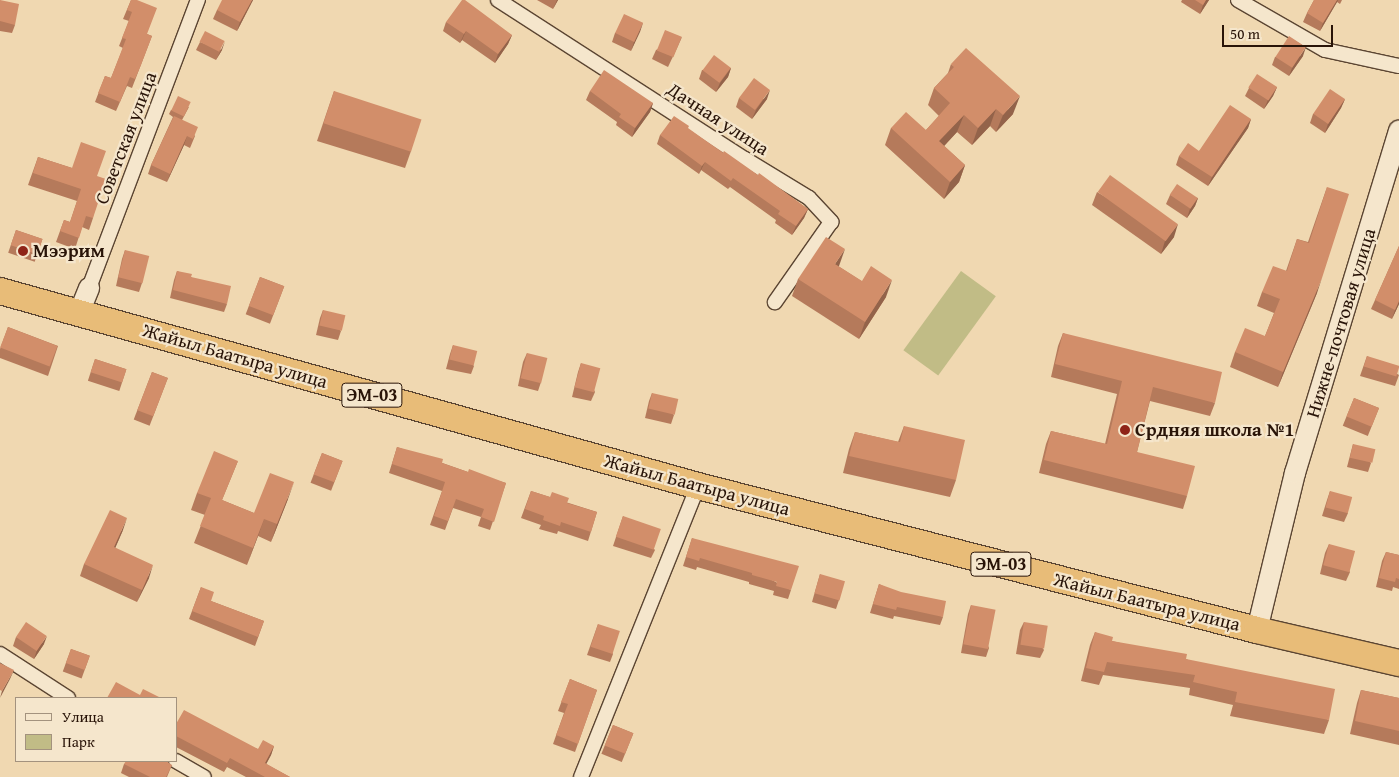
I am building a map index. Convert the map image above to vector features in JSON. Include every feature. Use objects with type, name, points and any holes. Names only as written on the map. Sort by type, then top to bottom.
[{"type":"highway","name":"Жайыл Баатыра улица","points":[[3,296],[80,313],[698,486],[1257,630],[1399,663]]},
{"type":"street","name":"Советская улица","points":[[89,288],[198,0]]},
{"type":"street","name":"Дачная улица","points":[[498,0],[809,198],[831,222],[775,302]]},
{"type":"street","points":[[1238,0],[1325,50],[1399,66]]},
{"type":"street","name":"Нижне-почтовая улица","points":[[1257,630],[1295,473],[1397,142]]},
{"type":"street","points":[[80,313],[89,288]]},
{"type":"street","points":[[581,777],[698,486]]},
{"type":"street","points":[[0,654],[66,697]]},
{"type":"street","points":[[178,762],[204,777]]},
{"type":"green space","points":[[961,271],[996,296],[938,376],[903,350]]},
{"type":"building","points":[[0,0],[19,4],[15,25],[0,21]]},
{"type":"building","points":[[131,0],[137,0],[157,8],[147,34],[152,36],[141,65],[135,79],[130,77],[120,102],[98,93],[105,76],[111,78],[126,39],[122,38],[132,12],[127,10]]},
{"type":"building","points":[[222,0],[252,0],[240,22],[217,10]]},
{"type":"building","points":[[462,0],[465,0],[512,35],[498,54],[466,31],[464,34],[446,22]]},
{"type":"building","points":[[1195,0],[1206,0],[1203,5]]},
{"type":"building","points":[[1314,0],[1337,0],[1323,23],[1307,13]]},
{"type":"building","points":[[624,14],[643,23],[634,42],[615,33]]},
{"type":"building","points":[[665,30],[682,37],[673,57],[657,50]]},
{"type":"building","points":[[205,31],[225,41],[219,52],[200,42]]},
{"type":"building","points":[[1289,36],[1306,47],[1292,68],[1275,57]]},
{"type":"building","points":[[966,48],[1020,96],[1003,115],[996,109],[978,128],[964,115],[939,141],[965,165],[950,182],[891,128],[906,112],[926,130],[950,103],[934,88],[954,67],[951,64]]},
{"type":"building","points":[[714,55],[731,68],[719,83],[703,70]]},
{"type":"building","points":[[604,70],[653,103],[635,128],[619,117],[621,114],[590,91]]},
{"type":"building","points":[[1257,74],[1277,87],[1268,100],[1248,87]]},
{"type":"building","points":[[754,78],[770,90],[755,110],[739,98]]},
{"type":"building","points":[[1330,89],[1345,99],[1328,124],[1313,114]]},
{"type":"building","points":[[334,91],[421,119],[411,152],[323,123]]},
{"type":"building","points":[[178,96],[191,102],[184,116],[171,111]]},
{"type":"building","points":[[1230,105],[1251,119],[1212,177],[1179,156],[1188,143],[1199,151]]},
{"type":"building","points":[[174,116],[198,127],[193,139],[187,136],[170,174],[151,165]]},
{"type":"building","points":[[674,116],[723,153],[724,151],[758,175],[759,173],[808,209],[796,226],[778,214],[780,211],[733,178],[731,181],[705,162],[702,166],[660,135]]},
{"type":"building","points":[[81,142],[106,151],[97,176],[106,179],[93,218],[86,216],[79,238],[60,231],[64,220],[70,222],[81,189],[33,173],[38,157],[72,168]]},
{"type":"building","points":[[1110,175],[1178,224],[1166,241],[1098,192]]},
{"type":"building","points":[[1177,184],[1198,198],[1190,209],[1170,195]]},
{"type":"building","points":[[1327,187],[1349,194],[1322,278],[1283,372],[1235,352],[1245,328],[1265,336],[1280,299],[1262,292],[1273,266],[1287,271],[1297,239],[1309,243]]},
{"type":"building","points":[[16,230],[42,239],[37,254],[11,245]]},
{"type":"building","points":[[826,237],[845,249],[835,264],[862,281],[871,266],[892,280],[865,322],[798,279]]},
{"type":"building","points":[[1399,246],[1399,301],[1395,310],[1375,300]]},
{"type":"building","points":[[125,250],[149,256],[142,283],[118,277]]},
{"type":"building","points":[[177,271],[192,274],[191,277],[231,286],[227,304],[173,290]]},
{"type":"building","points":[[260,277],[284,286],[273,315],[249,306]]},
{"type":"building","points":[[323,310],[345,315],[342,331],[319,326]]},
{"type":"building","points":[[8,327],[57,346],[50,367],[0,348]]},
{"type":"building","name":"Срдняя школа №1","points":[[1063,333],[1222,372],[1215,403],[1153,387],[1137,452],[1195,466],[1187,496],[1044,460],[1051,431],[1107,444],[1122,381],[1055,364]]},
{"type":"building","points":[[453,345],[477,351],[474,366],[449,360]]},
{"type":"building","points":[[527,353],[547,358],[541,383],[521,378]]},
{"type":"building","points":[[1367,356],[1399,366],[1396,376],[1364,367]]},
{"type":"building","points":[[95,359],[126,369],[122,383],[91,372]]},
{"type":"building","points":[[581,363],[600,368],[594,392],[575,387]]},
{"type":"building","points":[[152,372],[168,378],[153,416],[137,410]]},
{"type":"building","points":[[652,393],[678,399],[675,415],[648,409]]},
{"type":"building","points":[[1354,398],[1379,408],[1372,427],[1347,417]]},
{"type":"building","points":[[904,426],[965,440],[956,480],[849,456],[855,432],[900,442]]},
{"type":"building","points":[[1353,444],[1375,449],[1372,463],[1350,458]]},
{"type":"building","points":[[397,447],[443,459],[442,463],[468,472],[469,469],[506,483],[494,522],[481,517],[484,509],[456,499],[448,521],[434,516],[445,482],[392,464]]},
{"type":"building","points":[[214,451],[238,461],[222,500],[254,513],[270,473],[294,482],[277,524],[264,519],[253,548],[200,526],[211,498],[197,493]]},
{"type":"building","points":[[322,453],[343,461],[334,482],[314,474]]},
{"type":"building","points":[[531,491],[550,497],[552,492],[569,498],[567,503],[597,512],[591,532],[561,522],[560,526],[543,520],[544,516],[525,509]]},
{"type":"building","points":[[1330,491],[1352,497],[1348,513],[1326,507]]},
{"type":"building","points":[[110,510],[127,518],[114,547],[153,565],[142,590],[84,564]]},
{"type":"building","points":[[623,516],[661,529],[654,550],[616,537]]},
{"type":"building","points":[[692,538],[799,566],[791,590],[776,586],[777,582],[752,575],[752,573],[700,558],[699,561],[686,557]]},
{"type":"building","points":[[1329,544],[1355,551],[1349,572],[1323,565]]},
{"type":"building","points":[[1386,552],[1399,555],[1399,579],[1396,578],[1395,582],[1379,578]]},
{"type":"building","points":[[820,574],[845,581],[839,600],[814,593]]},
{"type":"building","points":[[879,584],[901,592],[946,601],[943,617],[897,607],[896,610],[873,604]]},
{"type":"building","points":[[201,587],[214,592],[211,601],[264,621],[258,637],[192,611]]},
{"type":"building","points":[[971,605],[996,610],[988,649],[963,644]]},
{"type":"building","points":[[26,622],[47,636],[37,651],[16,637]]},
{"type":"building","points":[[1024,622],[1048,626],[1044,648],[1020,645]]},
{"type":"building","points":[[598,624],[620,631],[612,654],[591,647]]},
{"type":"building","points":[[1095,632],[1113,637],[1112,641],[1187,654],[1186,659],[1335,689],[1329,720],[1235,702],[1237,692],[1193,682],[1195,675],[1107,662],[1104,672],[1086,668]]},
{"type":"building","points":[[71,649],[90,656],[85,670],[66,663]]},
{"type":"building","points":[[0,663],[14,670],[2,691],[0,690]]},
{"type":"building","points":[[570,679],[597,690],[578,744],[556,735],[568,704],[561,702]]},
{"type":"building","points":[[116,682],[140,695],[143,689],[159,697],[108,697]]},
{"type":"building","points":[[1361,690],[1399,698],[1399,731],[1355,721]]},
{"type":"building","points":[[184,710],[258,749],[263,740],[274,746],[265,763],[290,777],[265,777],[230,758],[227,763],[178,737],[178,720]]},
{"type":"building","points":[[613,725],[633,733],[625,754],[605,745]]},
{"type":"building","points":[[125,762],[168,762],[172,765],[166,777],[150,777],[124,764]]},
{"type":"place","name":"Мээрим","points":[[23,251]]},
{"type":"place","name":"Срдняя школа №1","points":[[1125,430]]}]
